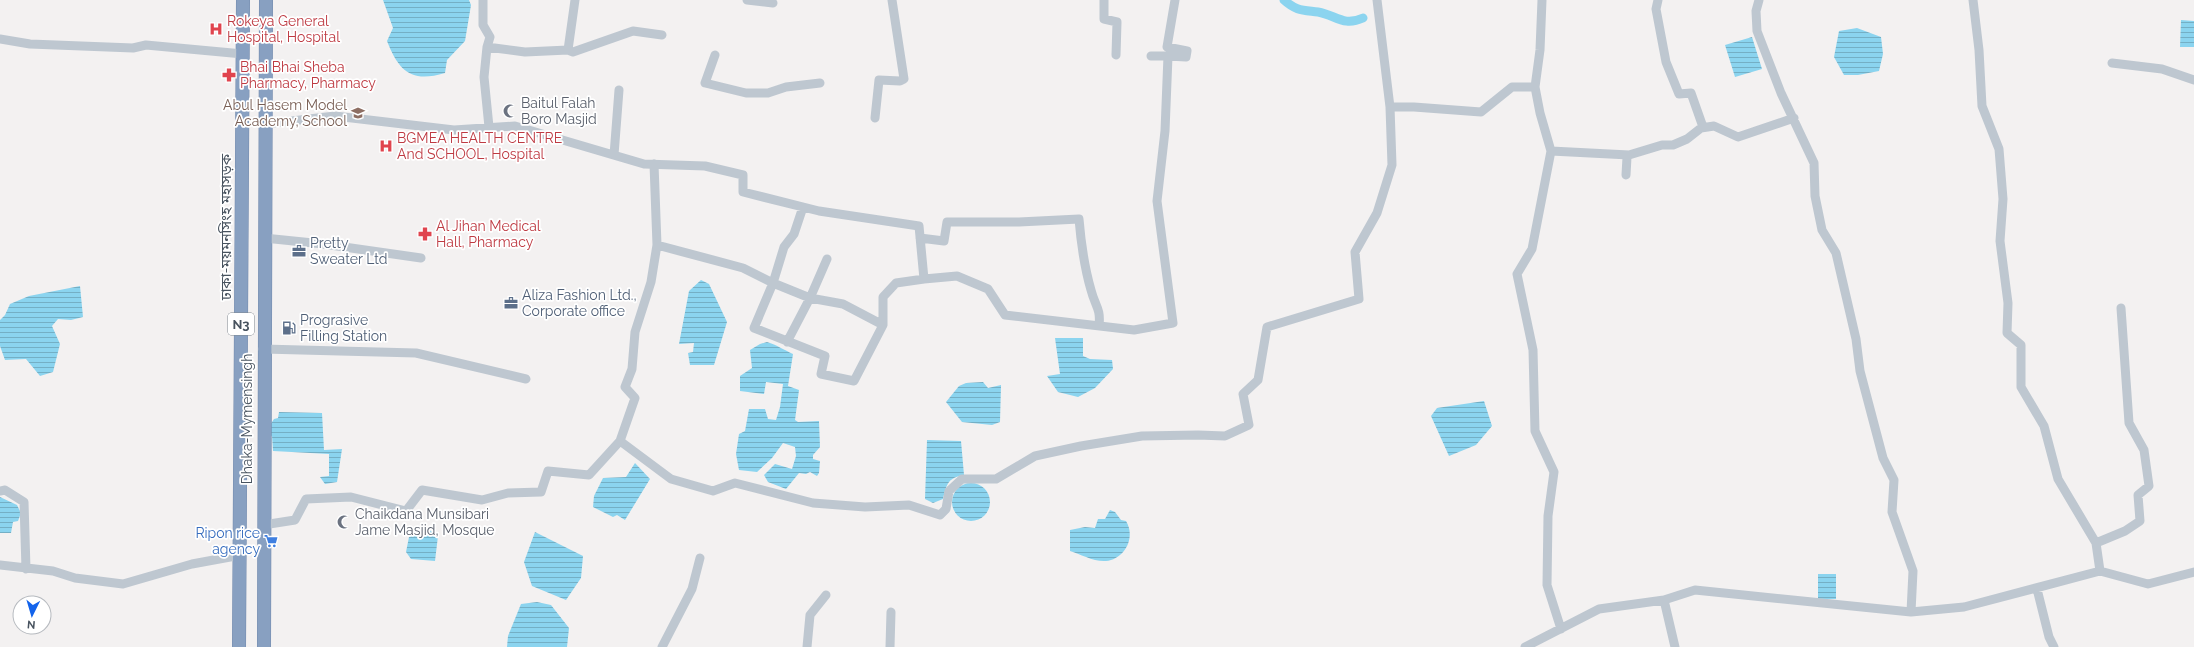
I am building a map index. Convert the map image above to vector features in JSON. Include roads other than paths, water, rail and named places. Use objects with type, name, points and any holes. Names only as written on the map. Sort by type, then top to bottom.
[{"type":"highway","name":"ঢাকা-ময়মনসিংহ মহাসড়ক","points":[[239,647],[241,555],[243,0]]},
{"type":"highway","name":"Dhaka-Mymensingh","points":[[264,647],[263,349],[266,0]]},
{"type":"street","points":[[483,0],[483,25],[490,37],[487,48],[484,77],[489,127]]},
{"type":"street","points":[[568,50],[575,0]]},
{"type":"street","points":[[751,0],[773,3]]},
{"type":"street","points":[[875,118],[879,80],[900,81],[904,79],[892,0]]},
{"type":"street","points":[[1104,0],[1104,19],[1117,22],[1116,55]]},
{"type":"street","points":[[1151,56],[1186,57],[1187,51],[1167,46],[1175,0]]},
{"type":"street","points":[[620,442],[671,479],[712,491],[735,483],[812,503],[865,507],[909,505],[940,515],[946,509],[949,491],[962,479],[996,479],[1035,456],[1142,436],[1224,436],[1249,425],[1243,394],[1258,380],[1267,327],[1359,299],[1355,252],[1377,214],[1392,165],[1390,107],[1380,14],[1377,0]]},
{"type":"street","points":[[1542,0],[1540,50],[1535,87],[1540,113],[1551,151],[1532,249],[1517,274],[1533,350],[1535,431],[1554,472],[1548,516],[1547,585],[1561,629]]},
{"type":"street","points":[[1658,0],[1656,9],[1666,62],[1679,94],[1691,93],[1703,127]]},
{"type":"street","points":[[1758,0],[1756,11],[1757,31],[1781,93],[1814,163],[1815,196],[1822,230],[1836,253],[1856,339],[1862,378],[1883,458],[1894,480],[1892,512],[1913,571],[1911,612]]},
{"type":"street","points":[[1973,0],[1980,50],[1982,106],[1999,149],[2003,199],[2000,241],[2008,303],[2007,334],[2021,344],[2020,386],[2044,426],[2058,479],[2096,543],[2100,571]]},
{"type":"street","points":[[487,48],[525,52],[568,50],[573,52],[633,30],[662,35]]},
{"type":"street","points":[[0,39],[30,44],[132,48],[146,45],[243,54]]},
{"type":"street","points":[[716,55],[705,83],[746,93],[768,93],[786,87],[820,83]]},
{"type":"street","points":[[803,207],[794,234],[784,247],[773,283],[754,328],[825,356],[821,374],[854,381],[883,325],[883,297],[896,283],[957,276],[988,289],[1005,315],[1134,330],[1173,323],[1157,201],[1165,131],[1168,56]]},
{"type":"street","points":[[2112,63],[2162,69],[2194,80]]},
{"type":"street","points":[[1390,107],[1414,106],[1481,112],[1512,87],[1535,87]]},
{"type":"street","points":[[614,155],[619,90]]},
{"type":"street","points":[[264,124],[335,116],[454,130],[515,126],[644,164],[705,166],[743,176],[744,192],[803,207],[919,226],[924,279]]},
{"type":"street","points":[[1551,151],[1629,155],[1662,145],[1673,145],[1687,139],[1703,127],[1714,126],[1738,137],[1794,118]]},
{"type":"street","points":[[1626,175],[1627,157],[1629,155]]},
{"type":"street","points":[[263,525],[295,520],[306,499],[351,497],[406,511],[422,490],[482,500],[508,493],[541,492],[548,471],[588,475],[620,442],[635,398],[625,387],[632,369],[635,332],[651,282],[658,245],[654,164]]},
{"type":"street","points":[[920,238],[944,241],[947,222],[1019,222],[1079,218],[1083,256],[1091,292],[1100,313],[1099,326]]},
{"type":"street","points":[[264,238],[323,244],[421,258]]},
{"type":"street","points":[[658,245],[743,268],[773,283],[810,298],[843,304],[883,325]]},
{"type":"street","points":[[787,342],[810,298],[827,259]]},
{"type":"street","points":[[2096,543],[2125,531],[2140,521],[2138,495],[2149,486],[2144,450],[2129,423],[2121,308]]},
{"type":"street","points":[[263,349],[416,353],[526,379]]},
{"type":"street","points":[[0,491],[5,490],[24,502],[26,569]]},
{"type":"street","points":[[0,565],[52,571],[75,578],[122,584],[192,564],[241,555]]},
{"type":"street","points":[[662,647],[692,589],[700,558]]},
{"type":"street","points":[[1525,647],[1599,609],[1664,600],[1695,590],[1776,597],[1911,612],[1964,607],[2038,589],[2100,571],[2148,584],[2194,572]]},
{"type":"street","points":[[2038,589],[2049,637],[2054,647]]},
{"type":"street","points":[[807,647],[810,615],[826,595]]},
{"type":"street","points":[[1664,600],[1675,647]]},
{"type":"street","points":[[890,647],[891,612]]},
{"type":"water","points":[[383,0],[469,0],[471,5],[465,41],[447,60],[445,73],[424,77],[415,75],[408,72],[396,60],[387,41],[393,28]]},
{"type":"water","points":[[2181,20],[2194,21],[2194,47],[2180,47]]},
{"type":"water","points":[[1857,28],[1881,37],[1883,54],[1879,71],[1858,75],[1844,75],[1834,57],[1839,31]]},
{"type":"water","points":[[1752,37],[1762,69],[1735,77],[1725,45]]},
{"type":"water","points":[[701,280],[709,284],[727,322],[714,365],[690,365],[688,353],[693,352],[694,343],[679,344],[689,291]]},
{"type":"water","points":[[80,286],[83,317],[71,320],[58,319],[52,326],[60,344],[53,372],[40,376],[26,359],[5,360],[0,346],[0,320],[5,315],[10,304],[29,296]]},
{"type":"water","points":[[1055,338],[1083,338],[1083,356],[1090,359],[1112,360],[1113,369],[1095,388],[1078,397],[1058,392],[1047,376],[1060,374]]},
{"type":"water","points":[[767,342],[793,354],[788,386],[799,390],[795,420],[798,422],[819,421],[820,447],[813,455],[813,459],[820,461],[819,473],[817,476],[810,472],[806,474],[799,473],[786,489],[768,482],[764,475],[775,464],[792,469],[796,456],[795,447],[783,443],[772,458],[757,472],[739,470],[736,454],[739,434],[745,431],[749,409],[765,409],[768,419],[776,420],[780,407],[783,384],[766,382],[764,394],[740,391],[740,376],[752,368],[750,350]]},
{"type":"water","points":[[983,382],[988,388],[1001,385],[1000,422],[992,425],[962,422],[946,402],[959,386],[966,383]]},
{"type":"water","points":[[1484,401],[1492,426],[1476,445],[1449,456],[1431,416],[1437,408]]},
{"type":"water","points":[[279,412],[322,413],[324,450],[342,449],[337,482],[325,484],[320,477],[329,476],[329,454],[273,451],[272,436],[269,435],[270,425],[274,419],[278,418]]},
{"type":"water","points":[[927,440],[961,441],[964,475],[951,480],[947,485],[943,499],[933,503],[925,499]]},
{"type":"water","points":[[635,463],[650,479],[625,520],[617,515],[613,517],[593,507],[594,496],[603,478],[626,477]]},
{"type":"water","points":[[971,483],[981,486],[987,492],[990,502],[987,512],[981,518],[971,521],[961,518],[955,512],[952,502],[955,492],[961,486]]},
{"type":"water","points":[[0,497],[17,505],[21,513],[18,521],[13,522],[11,533],[0,533]]},
{"type":"water","points":[[1110,510],[1115,512],[1121,520],[1126,521],[1129,527],[1129,540],[1123,552],[1113,559],[1101,561],[1070,551],[1070,530],[1085,527],[1095,528],[1098,519],[1105,519]]},
{"type":"water","points":[[428,529],[438,536],[435,561],[411,559],[406,552],[409,537]]},
{"type":"water","points":[[535,532],[583,556],[581,578],[566,600],[532,586],[524,562]]},
{"type":"water","points":[[1818,574],[1836,574],[1836,599],[1818,599]]},
{"type":"water","points":[[537,602],[551,605],[569,628],[567,647],[507,647],[508,636],[521,604]]},
{"type":"waterway","points":[[1284,0],[1296,8],[1324,13],[1340,20],[1350,21],[1363,18]]},
{"type":"place","name":"Rokeya General Hospital, Hospital","points":[[216,29]]},
{"type":"place","name":"Bhai Bhai Sheba Pharmacy, Pharmacy","points":[[229,75]]},
{"type":"place","name":"Baitul Falah Boro Masjid","points":[[510,111]]},
{"type":"place","name":"Abul Hasem Model Academy, School","points":[[358,113]]},
{"type":"place","name":"BGMEA HEALTH CENTRE And SCHOOL, Hospital","points":[[386,146]]},
{"type":"place","name":"Al Jihan Medical Hall, Pharmacy","points":[[425,234]]},
{"type":"place","name":"Pretty Sweater Ltd","points":[[299,251]]},
{"type":"place","name":"Aliza Fashion Ltd., Corporate office","points":[[511,303]]},
{"type":"place","name":"Prograsive Filling Station","points":[[289,328]]},
{"type":"place","name":"Chaikdana Munsibari Jame Masjid, Mosque","points":[[344,522]]},
{"type":"place","name":"Ripon rice agency","points":[[271,541]]}]
